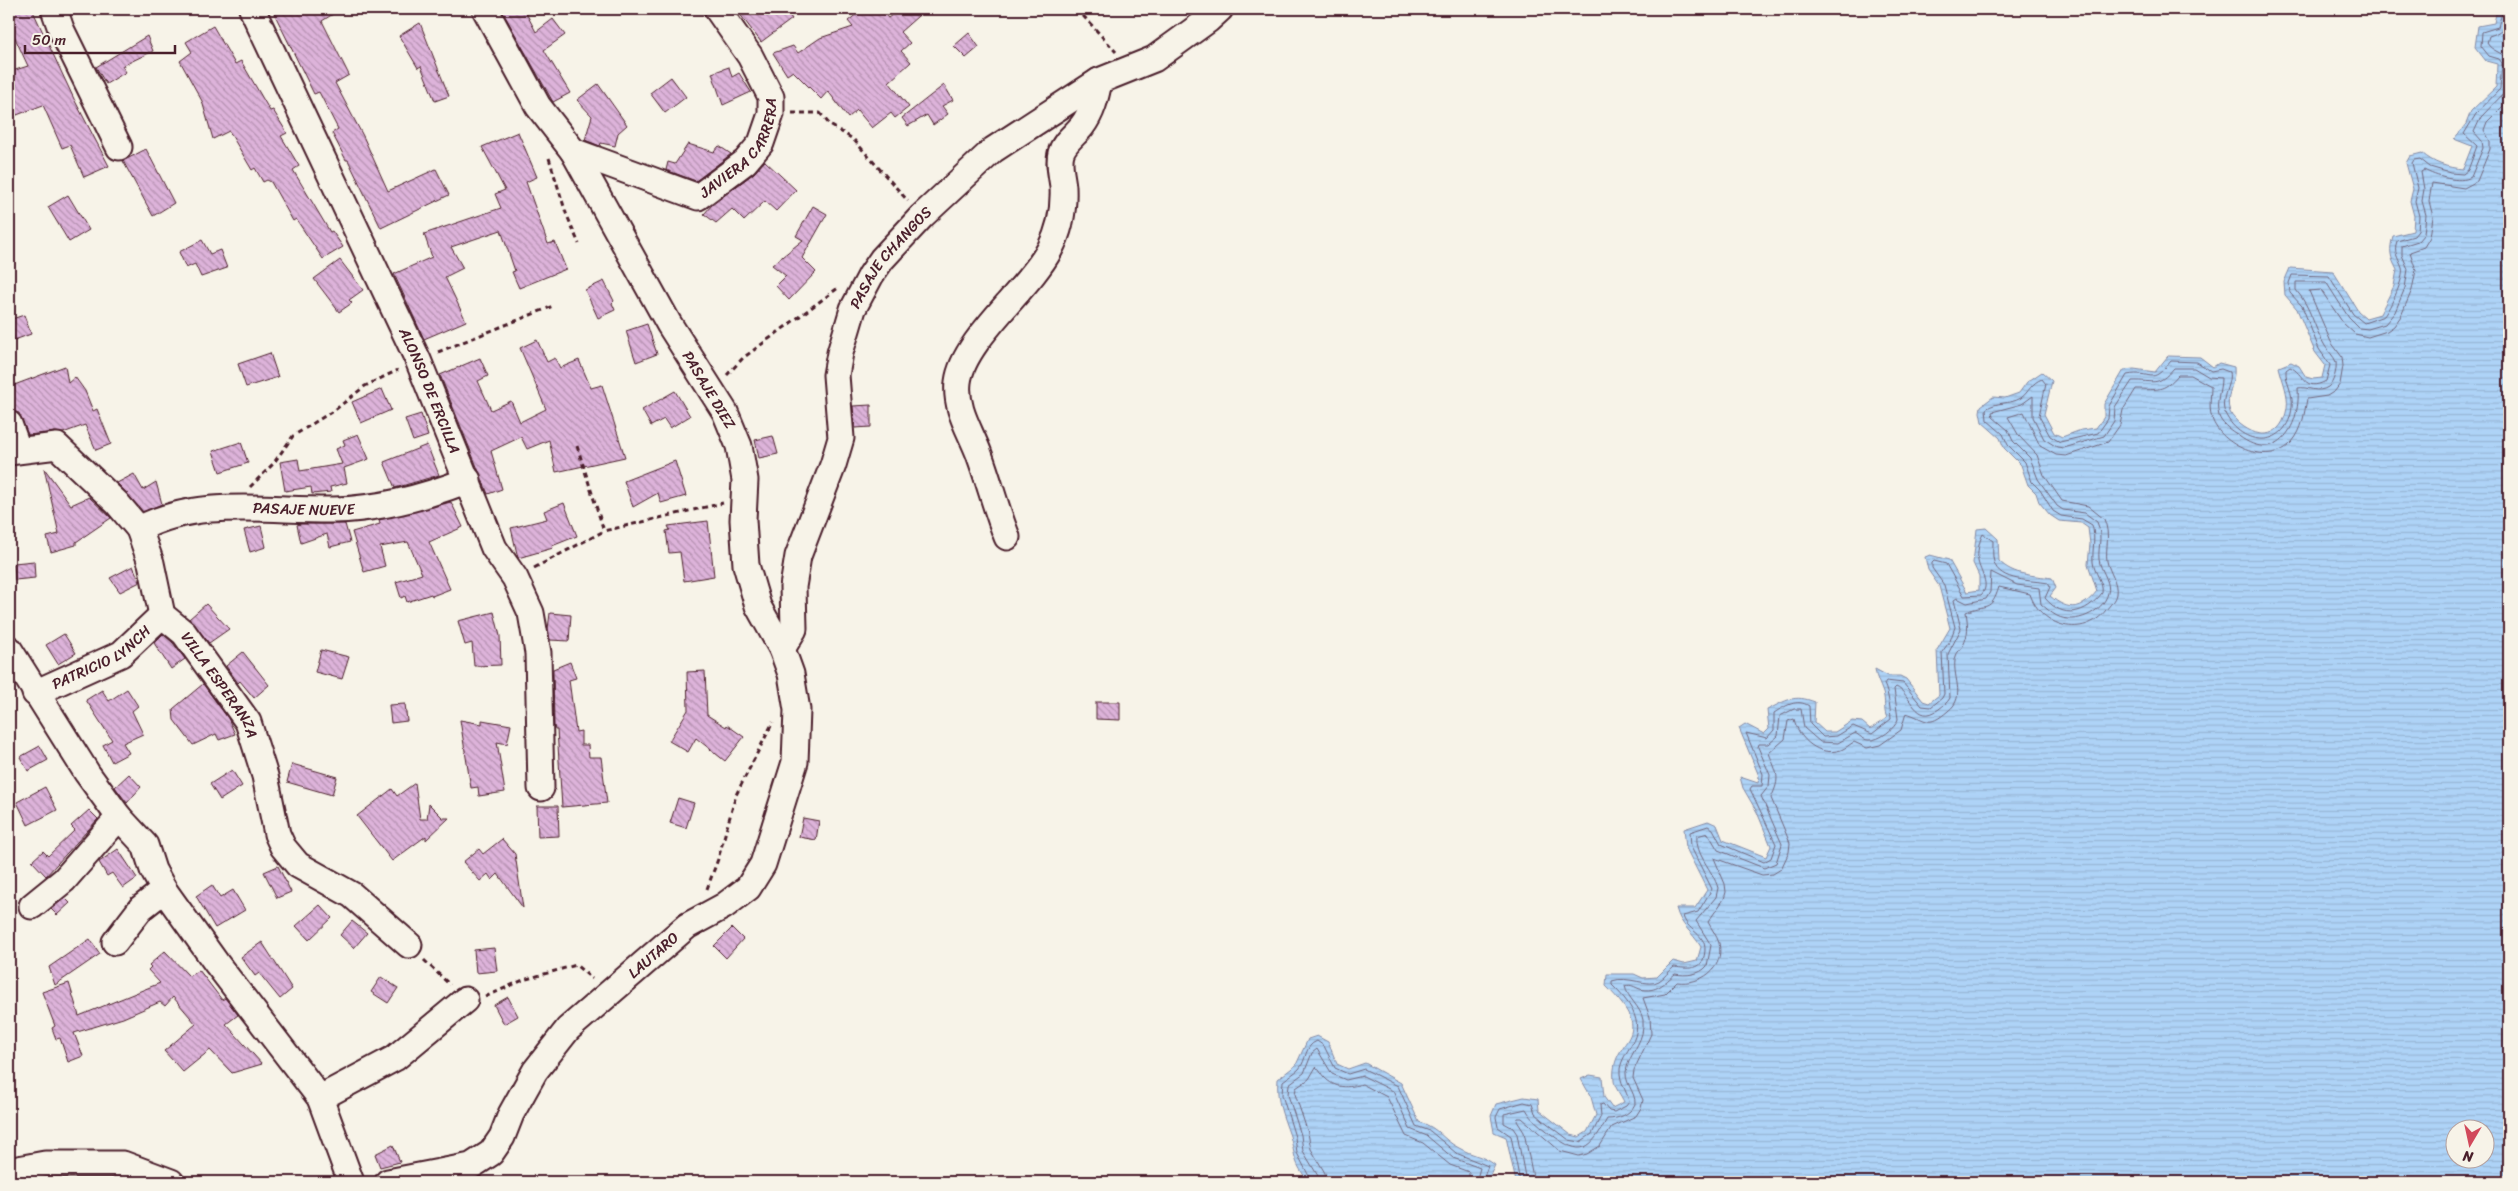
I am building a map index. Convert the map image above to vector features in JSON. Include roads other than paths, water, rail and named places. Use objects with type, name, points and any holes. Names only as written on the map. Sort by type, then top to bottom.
[{"type":"street","points":[[54,9],[61,29],[119,147]]},
{"type":"street","name":"ALONSO DE ERCILLA","points":[[252,9],[418,360],[494,548],[515,578],[524,595],[536,633],[542,788]]},
{"type":"street","points":[[485,9],[538,106],[573,151]]},
{"type":"street","name":"JAVIERA CARRERA","points":[[573,151],[698,197],[744,162],[761,143],[771,114],[771,97],[750,56],[717,9]]},
{"type":"street","name":"PASAJE CHANGOS","points":[[782,649],[794,629],[793,587],[798,556],[833,465],[841,438],[836,375],[845,331],[853,309],[871,275],[882,259],[922,216],[993,150],[1100,81],[1154,59],[1208,20],[1220,9]]},
{"type":"street","points":[[1007,536],[992,500],[980,456],[962,416],[958,380],[964,363],[973,347],[1042,262],[1050,249],[1060,220],[1063,204],[1061,154],[1090,113],[1100,81]]},
{"type":"street","name":"PASAJE DIEZ","points":[[573,151],[669,324],[724,412],[739,446],[743,463],[745,498],[743,520],[746,565],[758,606],[782,649]]},
{"type":"street","points":[[9,424],[13,450],[57,446],[117,503],[139,529],[151,563],[162,615]]},
{"type":"street","name":"PASAJE NUEVE","points":[[139,529],[169,515],[211,508],[238,510],[363,508],[416,498],[468,480]]},
{"type":"street","name":"PATRICIO LYNCH","points":[[35,692],[121,654],[162,615]]},
{"type":"street","name":"VILLA ESPERANZA","points":[[162,615],[184,633],[248,722],[265,776],[277,834],[290,858],[308,871],[352,895],[409,945]]},
{"type":"street","points":[[9,649],[35,692],[119,817],[145,845],[153,870],[164,890],[217,964],[320,1098],[351,1182]]},
{"type":"street","name":"LAUTARO","points":[[388,1182],[471,1166],[491,1153],[502,1137],[522,1092],[550,1049],[587,1011],[609,995],[687,926],[737,898],[752,882],[763,864],[795,762],[798,736],[795,692],[782,649]]},
{"type":"street","points":[[32,906],[64,880],[119,817]]},
{"type":"street","points":[[115,942],[141,908],[164,890]]},
{"type":"street","points":[[320,1098],[395,1058],[465,1000]]},
{"type":"street","points":[[9,1174],[18,1169],[46,1164],[123,1164],[171,1182]]},
{"type":"water","points":[[2497,9],[2509,9],[2509,1182],[1516,1182],[1506,1137],[1494,1132],[1491,1116],[1496,1104],[1524,1097],[1538,1099],[1539,1110],[1571,1135],[1579,1137],[1587,1132],[1596,1115],[1591,1097],[1581,1079],[1590,1075],[1602,1077],[1604,1097],[1612,1108],[1624,1102],[1614,1081],[1615,1066],[1632,1029],[1630,1018],[1622,1004],[1606,986],[1607,974],[1634,974],[1643,978],[1657,977],[1673,961],[1684,964],[1697,961],[1701,947],[1681,920],[1676,908],[1695,908],[1707,890],[1686,848],[1684,829],[1708,821],[1717,825],[1723,840],[1766,857],[1771,846],[1757,812],[1743,788],[1740,777],[1758,783],[1759,776],[1739,728],[1745,724],[1764,734],[1769,729],[1767,710],[1785,701],[1801,698],[1815,702],[1814,722],[1825,732],[1835,732],[1852,721],[1862,722],[1870,729],[1887,718],[1884,696],[1875,669],[1888,676],[1900,676],[1906,679],[1923,701],[1929,703],[1939,695],[1937,650],[1950,628],[1939,586],[1928,570],[1925,557],[1930,555],[1949,560],[1967,592],[1979,590],[1979,576],[1973,563],[1977,529],[1986,528],[1998,539],[1999,561],[2011,570],[2052,578],[2056,588],[2050,596],[2063,605],[2075,607],[2081,605],[2097,591],[2088,564],[2090,544],[2088,528],[2081,523],[2059,521],[2050,515],[2039,502],[2036,493],[2028,485],[2021,465],[2004,448],[2000,438],[1982,422],[1981,406],[1993,397],[2005,398],[2019,393],[2027,382],[2042,372],[2052,381],[2044,414],[2054,433],[2062,437],[2081,430],[2096,428],[2104,417],[2104,404],[2124,370],[2134,369],[2155,372],[2168,356],[2200,357],[2213,367],[2219,363],[2234,367],[2228,400],[2231,414],[2240,424],[2256,433],[2270,433],[2275,430],[2284,418],[2287,408],[2286,392],[2279,367],[2291,362],[2299,366],[2306,377],[2313,379],[2322,378],[2325,365],[2315,352],[2297,309],[2285,295],[2284,282],[2290,268],[2333,271],[2358,311],[2366,318],[2380,314],[2394,286],[2397,270],[2391,253],[2393,236],[2413,231],[2414,216],[2410,201],[2413,189],[2406,163],[2410,156],[2422,153],[2431,160],[2441,164],[2463,169],[2472,146],[2454,139],[2466,124],[2471,111],[2496,87],[2497,64],[2486,61],[2475,47],[2478,26],[2494,23]]},
{"type":"water","points":[[1317,1036],[1328,1042],[1337,1064],[1348,1069],[1365,1063],[1401,1083],[1419,1122],[1432,1127],[1459,1148],[1495,1165],[1487,1182],[1309,1182],[1296,1160],[1279,1101],[1278,1079],[1296,1065],[1308,1039]]}]
